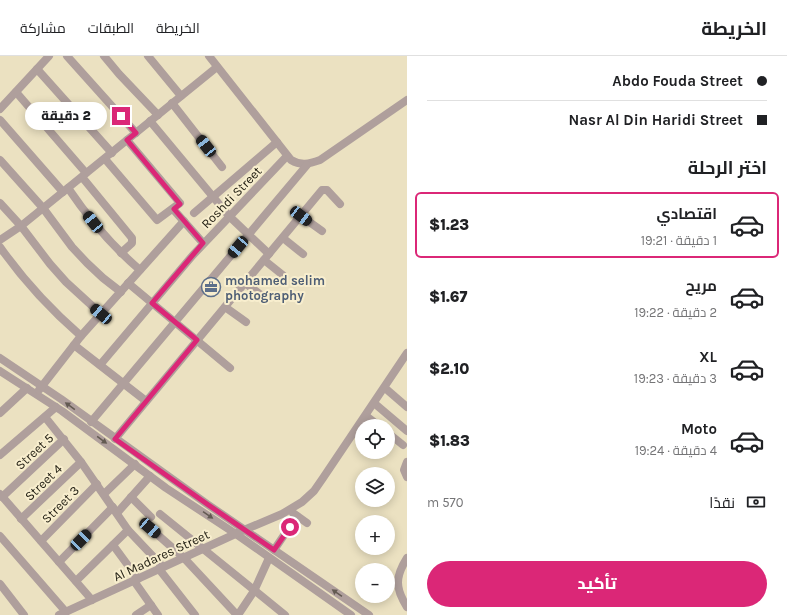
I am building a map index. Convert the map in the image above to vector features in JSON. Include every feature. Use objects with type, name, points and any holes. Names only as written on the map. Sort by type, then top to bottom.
[{"type":"street","points":[[0,109],[49,56]]},
{"type":"street","points":[[67,56],[136,133]]},
{"type":"street","points":[[104,56],[119,74],[158,114]]},
{"type":"street","points":[[148,56],[181,96]]},
{"type":"street","points":[[209,56],[287,156],[297,164],[307,165],[320,160],[407,100]]},
{"type":"street","points":[[0,240],[21,226],[217,67]]},
{"type":"street","points":[[36,70],[112,153]]},
{"type":"street","points":[[16,92],[84,175],[132,238],[132,243],[121,253]]},
{"type":"street","points":[[172,103],[222,167]]},
{"type":"street","points":[[0,120],[66,190],[121,253],[140,270]]},
{"type":"street","points":[[150,121],[229,216],[284,276]]},
{"type":"street","points":[[127,140],[177,206],[184,221],[203,243]]},
{"type":"street","points":[[194,213],[277,142]]},
{"type":"street","name":"Roshdi Street","points":[[100,365],[203,243],[287,156]]},
{"type":"street","points":[[105,158],[155,219],[159,220],[177,206]]},
{"type":"street","points":[[0,160],[43,208],[72,247],[103,278],[121,292]]},
{"type":"street","points":[[91,422],[307,165]]},
{"type":"street","points":[[115,439],[322,190],[328,190],[340,204]]},
{"type":"street","points":[[0,203],[21,226],[34,246],[66,282],[101,314]]},
{"type":"street","points":[[301,216],[322,231]]},
{"type":"street","points":[[36,394],[74,345],[184,221]]},
{"type":"street","points":[[283,238],[303,254]]},
{"type":"street","points":[[0,247],[35,293],[58,316],[82,336]]},
{"type":"street","points":[[128,283],[230,368]]},
{"type":"street","points":[[245,283],[265,298]]},
{"type":"street","points":[[225,307],[246,322]]},
{"type":"street","points":[[74,345],[146,401]]},
{"type":"street","points":[[0,358],[42,386],[244,530],[369,615]]},
{"type":"street","name":"Al Madares Street","points":[[66,613],[290,510],[302,502],[314,491],[406,359]]},
{"type":"street","points":[[0,372],[56,407],[150,476],[236,534],[351,615]]},
{"type":"street","points":[[0,412],[27,388]]},
{"type":"street","points":[[385,388],[407,407]]},
{"type":"street","points":[[374,403],[407,431]]},
{"type":"street","points":[[0,455],[56,407]]},
{"type":"street","points":[[366,416],[370,419]]},
{"type":"street","points":[[45,417],[64,439],[128,530],[161,568],[194,615]]},
{"type":"street","name":"Street 5","points":[[1,496],[64,439]]},
{"type":"street","points":[[395,439],[403,445]]},
{"type":"street","name":"Street 4","points":[[21,519],[81,462]]},
{"type":"street","points":[[407,462],[404,470],[407,477]]},
{"type":"street","points":[[104,494],[135,464]]},
{"type":"street","points":[[59,562],[131,497],[150,476]]},
{"type":"street","name":"Street 3","points":[[41,541],[97,484]]},
{"type":"street","points":[[1,496],[92,600]]},
{"type":"street","points":[[131,497],[151,517]]},
{"type":"street","points":[[290,510],[307,523]]},
{"type":"street","points":[[160,514],[285,615]]},
{"type":"street","points":[[274,550],[297,516]]},
{"type":"street","points":[[150,528],[184,558],[238,615],[254,591],[269,558]]},
{"type":"street","points":[[76,582],[128,530]]},
{"type":"street","points":[[0,536],[66,613]]},
{"type":"street","points":[[113,545],[158,615]]},
{"type":"street","points":[[407,558],[398,575],[401,598],[407,607]]},
{"type":"street","points":[[0,584],[24,615]]},
{"type":"street","points":[[399,590],[407,584]]},
{"type":"street","points":[[136,615],[151,605]]},
{"type":"place","name":"mohamed selim photography","points":[[211,287]]},
{"type":"route","points":[[121,116],[136,133],[127,140],[180,204],[174,209],[203,243],[152,303],[197,340],[115,439],[274,550],[290,527]]}]
